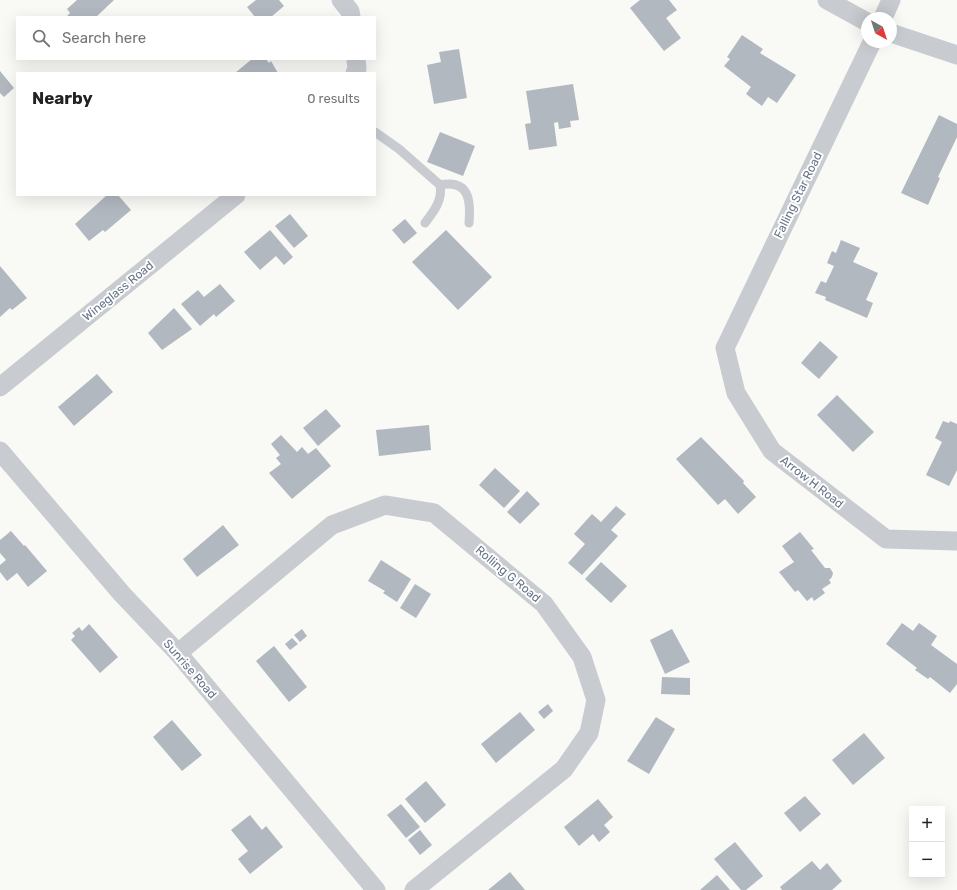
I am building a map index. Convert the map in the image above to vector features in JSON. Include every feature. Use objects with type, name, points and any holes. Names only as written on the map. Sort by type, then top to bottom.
[{"type":"street","points":[[341,0],[350,11],[351,16]]},
{"type":"street","points":[[827,0],[861,19]]},
{"type":"street","points":[[886,12],[891,0]]},
{"type":"street","points":[[897,35],[957,55]]},
{"type":"street","name":"Falling Star Road","points":[[725,348],[869,48]]},
{"type":"street","points":[[355,72],[357,68],[356,60]]},
{"type":"street","name":"Wineglass Road","points":[[0,387],[235,196]]},
{"type":"street","name":"Arrow H Road","points":[[725,348],[736,393],[772,451],[886,539],[957,541]]},
{"type":"street","name":"Sunrise Road","points":[[0,451],[122,594],[178,653],[376,890]]},
{"type":"street","name":"Rolling G Road","points":[[178,653],[332,526],[384,505],[434,513],[544,604],[582,657],[596,700],[589,733],[564,769],[414,890]]},
{"type":"lane","points":[[376,133],[399,149],[440,185],[441,192],[438,206],[425,223]]},
{"type":"lane","points":[[440,185],[454,184],[466,191],[470,204],[469,223]]},
{"type":"building","points":[[77,0],[114,0],[97,16],[67,16],[70,13],[67,9]]},
{"type":"building","points":[[256,0],[279,0],[284,6],[272,16],[254,16],[247,7]]},
{"type":"building","points":[[640,0],[669,0],[677,10],[666,18],[681,38],[664,51],[630,8]]},
{"type":"building","points":[[742,35],[763,49],[760,53],[796,75],[777,103],[768,97],[762,106],[746,94],[751,87],[724,66],[730,59],[727,57]]},
{"type":"building","points":[[459,49],[467,98],[434,104],[427,65],[441,62],[439,52]]},
{"type":"building","points":[[251,60],[267,60],[269,63],[271,61],[277,72],[236,72]]},
{"type":"building","points":[[0,71],[14,88],[4,97],[0,93]]},
{"type":"building","points":[[573,84],[579,120],[570,121],[571,127],[559,129],[558,122],[554,123],[557,146],[529,150],[525,124],[531,123],[526,91]]},
{"type":"building","points":[[939,115],[957,124],[957,137],[938,177],[940,178],[928,205],[901,193]]},
{"type":"building","points":[[440,132],[475,146],[463,176],[427,162]]},
{"type":"building","points":[[106,196],[119,196],[131,210],[105,232],[103,230],[89,241],[75,224]]},
{"type":"building","points":[[290,214],[308,236],[294,248],[275,226]]},
{"type":"building","points":[[405,219],[417,233],[404,244],[392,230]]},
{"type":"building","points":[[270,230],[293,257],[284,265],[276,256],[260,270],[244,252]]},
{"type":"building","points":[[446,230],[492,277],[458,310],[412,262]]},
{"type":"building","points":[[841,240],[860,248],[853,262],[878,273],[866,300],[873,303],[867,318],[825,300],[826,297],[815,293],[821,281],[826,283],[834,266],[827,263],[832,251],[836,253]]},
{"type":"building","points":[[0,266],[27,298],[12,310],[10,308],[0,317]]},
{"type":"building","points":[[220,284],[235,301],[216,317],[214,314],[200,326],[181,304],[198,290],[204,297]]},
{"type":"building","points":[[174,308],[192,329],[162,350],[148,333]]},
{"type":"building","points":[[820,341],[838,357],[819,379],[801,363]]},
{"type":"building","points":[[97,374],[113,392],[74,426],[58,407]]},
{"type":"building","points":[[837,395],[874,432],[853,452],[817,415]]},
{"type":"building","points":[[326,409],[341,426],[318,446],[303,428]]},
{"type":"building","points":[[943,421],[949,423],[950,421],[957,424],[957,470],[949,486],[926,475],[942,442],[935,438]]},
{"type":"building","points":[[429,425],[431,450],[379,456],[376,430]]},
{"type":"building","points":[[281,435],[297,452],[302,447],[308,454],[316,448],[331,466],[292,499],[269,473],[281,464],[276,458],[280,455],[271,444]]},
{"type":"building","points":[[701,437],[744,481],[743,483],[756,497],[738,514],[725,499],[718,505],[676,459]]},
{"type":"building","points":[[495,468],[520,491],[504,508],[479,485]]},
{"type":"building","points":[[527,491],[540,504],[520,524],[507,512]]},
{"type":"building","points":[[616,506],[626,514],[611,530],[618,536],[582,575],[568,563],[585,544],[574,534],[592,514],[601,522]]},
{"type":"building","points":[[223,525],[239,545],[197,577],[183,559]]},
{"type":"building","points":[[11,531],[47,571],[28,587],[17,573],[7,581],[0,572],[0,565],[6,560],[0,553],[0,540]]},
{"type":"building","points":[[800,532],[814,549],[811,550],[825,568],[830,568],[833,573],[829,580],[831,583],[822,589],[825,593],[814,601],[812,597],[807,601],[798,590],[795,592],[779,572],[794,562],[782,546]]},
{"type":"building","points":[[381,560],[411,579],[397,602],[383,593],[385,591],[368,581]]},
{"type":"building","points":[[601,562],[627,586],[611,603],[585,579]]},
{"type":"building","points":[[415,584],[431,594],[416,618],[400,608]]},
{"type":"building","points":[[902,623],[913,631],[919,623],[937,636],[931,645],[957,664],[957,684],[950,693],[930,677],[928,679],[915,670],[917,668],[886,644]]},
{"type":"building","points":[[89,624],[118,657],[100,673],[71,640],[75,636],[72,633],[79,627],[82,631]]},
{"type":"building","points":[[302,629],[307,636],[300,642],[294,635]]},
{"type":"building","points":[[672,629],[690,662],[665,674],[650,640]]},
{"type":"building","points":[[292,638],[298,644],[290,650],[285,644]]},
{"type":"building","points":[[274,646],[307,687],[289,702],[256,661]]},
{"type":"building","points":[[662,677],[690,678],[690,695],[661,694]]},
{"type":"building","points":[[548,704],[553,711],[544,719],[538,712]]},
{"type":"building","points":[[520,712],[535,730],[496,763],[481,744]]},
{"type":"building","points":[[656,717],[675,729],[649,774],[627,761]]},
{"type":"building","points":[[172,720],[202,755],[182,771],[153,737]]},
{"type":"building","points":[[864,733],[885,758],[853,785],[832,760]]},
{"type":"building","points":[[426,781],[446,805],[425,823],[405,799]]},
{"type":"building","points":[[805,796],[821,814],[800,832],[784,813]]},
{"type":"building","points":[[598,799],[613,817],[604,825],[610,832],[599,842],[593,834],[579,846],[564,827]]},
{"type":"building","points":[[401,804],[420,827],[406,838],[387,815]]},
{"type":"building","points":[[250,815],[262,830],[266,826],[283,847],[250,874],[238,859],[248,851],[231,830]]},
{"type":"building","points":[[420,830],[432,845],[420,855],[408,840]]},
{"type":"building","points":[[735,842],[763,876],[746,890],[741,890],[714,859]]},
{"type":"building","points":[[812,861],[820,870],[827,863],[842,881],[832,890],[782,890],[780,887]]},
{"type":"building","points":[[510,872],[525,890],[488,890]]},
{"type":"building","points":[[717,875],[730,890],[700,890]]}]
